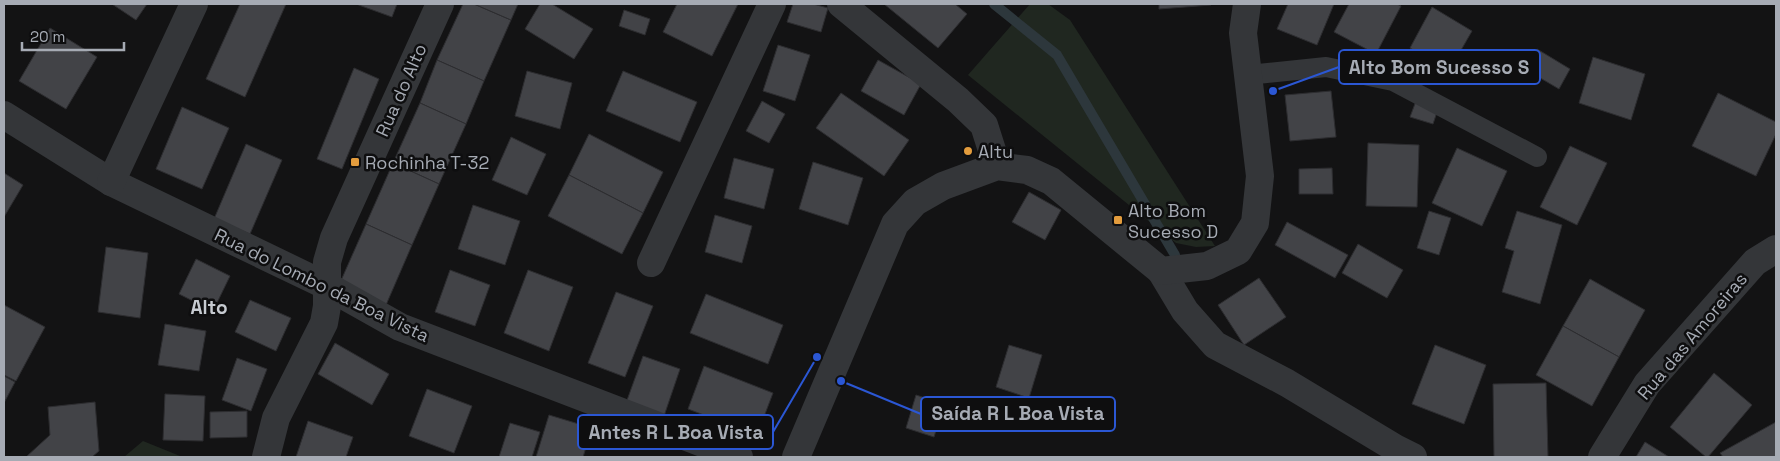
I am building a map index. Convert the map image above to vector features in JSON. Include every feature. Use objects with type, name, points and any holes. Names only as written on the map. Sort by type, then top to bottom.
[{"type":"street","points":[[111,182],[194,4]]},
{"type":"street","name":"Rua do Alto","points":[[266,457],[276,418],[324,323],[327,306],[327,262],[334,238],[440,4]]},
{"type":"street","points":[[651,263],[772,4]]},
{"type":"street","points":[[841,4],[958,100],[984,126],[997,166]]},
{"type":"street","points":[[1161,271],[1207,266],[1238,251],[1254,224],[1260,176],[1244,33],[1247,4]]},
{"type":"street","name":"Rua do Lombo da Boa Vista","points":[[4,115],[111,182],[327,286],[400,327],[739,457]]},
{"type":"street","points":[[796,457],[896,224],[915,202],[943,186],[997,166],[1026,170],[1051,181],[1161,271],[1185,311],[1215,345],[1287,384],[1413,457]]},
{"type":"street","name":"Rua das Amoreiras","points":[[1602,457],[1647,384],[1755,262],[1776,249]]},
{"type":"lane","points":[[1248,75],[1326,67],[1393,81],[1537,157]]},
{"type":"shaded area","points":[[1030,4],[1048,4],[1070,20],[1215,246],[1196,247],[1176,243],[968,75]]},
{"type":"shaded area","points":[[143,441],[180,456],[181,457],[124,457]]},
{"type":"building","points":[[112,4],[147,4],[136,20]]},
{"type":"building","points":[[240,4],[286,4],[245,97],[206,79]]},
{"type":"building","points":[[356,4],[397,4],[392,17]]},
{"type":"building","points":[[463,4],[474,4],[511,20],[484,81],[437,60]]},
{"type":"building","points":[[474,4],[518,4],[511,20]]},
{"type":"building","points":[[540,4],[552,4],[593,29],[574,59],[525,29]]},
{"type":"building","points":[[677,4],[738,4],[712,56],[663,32]]},
{"type":"building","points":[[793,4],[813,4],[828,8],[821,32],[787,22]]},
{"type":"building","points":[[884,4],[955,4],[967,14],[938,48]]},
{"type":"building","points":[[1159,4],[1211,4],[1211,5],[1159,9]]},
{"type":"building","points":[[1288,4],[1334,4],[1317,45],[1277,29]]},
{"type":"building","points":[[1349,4],[1397,4],[1401,6],[1376,54],[1334,32]]},
{"type":"building","points":[[1432,7],[1472,31],[1449,71],[1410,48]]},
{"type":"building","points":[[624,10],[650,19],[645,35],[619,26]]},
{"type":"building","points":[[50,28],[97,57],[66,109],[19,81]]},
{"type":"building","points":[[778,45],[810,55],[795,101],[763,91]]},
{"type":"building","points":[[1537,49],[1570,69],[1559,89],[1525,69]]},
{"type":"building","points":[[1593,57],[1645,74],[1631,120],[1579,103]]},
{"type":"building","points":[[437,60],[484,81],[466,124],[420,103]]},
{"type":"building","points":[[878,60],[921,84],[904,115],[861,91]]},
{"type":"building","points":[[354,68],[379,79],[342,169],[317,159]]},
{"type":"building","points":[[527,71],[572,83],[560,129],[515,116]]},
{"type":"building","points":[[623,71],[697,102],[680,142],[606,111]]},
{"type":"building","points":[[1331,91],[1336,137],[1290,141],[1285,95]]},
{"type":"building","points":[[841,93],[909,140],[884,176],[816,128]]},
{"type":"building","points":[[1718,93],[1776,122],[1776,134],[1756,176],[1692,146]]},
{"type":"building","points":[[762,101],[785,114],[769,143],[746,131]]},
{"type":"building","points":[[1416,101],[1438,109],[1433,124],[1410,117]]},
{"type":"building","points":[[420,103],[466,124],[439,184],[393,163]]},
{"type":"building","points":[[182,107],[229,128],[202,189],[156,169]]},
{"type":"building","points":[[589,134],[663,172],[643,213],[569,175]]},
{"type":"building","points":[[511,137],[546,154],[527,195],[492,180]]},
{"type":"building","points":[[1368,143],[1419,145],[1417,207],[1366,206]]},
{"type":"building","points":[[246,144],[282,160],[250,234],[214,219]]},
{"type":"building","points":[[1570,146],[1607,163],[1577,225],[1540,207]]},
{"type":"building","points":[[1457,148],[1507,171],[1482,226],[1432,203]]},
{"type":"building","points":[[734,158],[774,169],[764,209],[724,198]]},
{"type":"building","points":[[813,162],[863,178],[848,225],[799,209]]},
{"type":"building","points":[[393,163],[439,184],[412,245],[366,224]]},
{"type":"building","points":[[1332,168],[1333,194],[1299,194],[1299,169]]},
{"type":"building","points":[[4,173],[23,185],[4,217]]},
{"type":"building","points":[[569,175],[643,213],[622,254],[548,216]]},
{"type":"building","points":[[1029,192],[1061,210],[1045,240],[1012,222]]},
{"type":"building","points":[[473,205],[520,221],[505,265],[458,249]]},
{"type":"building","points":[[1429,211],[1451,218],[1439,255],[1417,248]]},
{"type":"building","points":[[1517,211],[1562,225],[1540,304],[1502,292],[1514,251],[1505,248]]},
{"type":"building","points":[[715,215],[752,226],[742,263],[705,252]]},
{"type":"building","points":[[1287,222],[1348,255],[1335,278],[1275,245]]},
{"type":"building","points":[[366,224],[412,245],[386,305],[339,285]]},
{"type":"building","points":[[1358,244],[1403,270],[1387,298],[1342,273]]},
{"type":"building","points":[[106,247],[148,253],[140,318],[98,312]]},
{"type":"building","points":[[196,259],[230,276],[213,311],[179,294]]},
{"type":"building","points":[[450,270],[490,285],[475,326],[435,312]]},
{"type":"building","points":[[528,270],[573,287],[549,351],[504,333]]},
{"type":"building","points":[[1259,278],[1286,317],[1244,345],[1218,305]]},
{"type":"building","points":[[1590,279],[1645,310],[1619,357],[1563,326]]},
{"type":"building","points":[[616,292],[653,306],[625,377],[588,363]]},
{"type":"building","points":[[706,294],[783,325],[768,364],[690,333]]},
{"type":"building","points":[[250,300],[291,318],[276,351],[235,332]]},
{"type":"building","points":[[4,305],[45,327],[16,381],[4,375]]},
{"type":"building","points":[[165,324],[206,331],[199,371],[158,365]]},
{"type":"building","points":[[1563,326],[1619,357],[1592,406],[1536,375]]},
{"type":"building","points":[[335,343],[389,374],[372,405],[318,374]]},
{"type":"building","points":[[1009,345],[1042,355],[1029,398],[996,387]]},
{"type":"building","points":[[1435,345],[1486,365],[1464,424],[1412,404]]},
{"type":"building","points":[[643,356],[680,369],[664,416],[626,403]]},
{"type":"building","points":[[237,358],[267,369],[251,411],[222,400]]},
{"type":"building","points":[[704,366],[773,393],[757,435],[688,409]]},
{"type":"building","points":[[1714,373],[1752,405],[1706,457],[1670,427]]},
{"type":"building","points":[[4,376],[15,382],[4,403]]},
{"type":"building","points":[[1546,383],[1548,457],[1494,457],[1493,384]]},
{"type":"building","points":[[427,389],[472,406],[454,453],[409,436]]},
{"type":"building","points":[[165,394],[205,396],[203,441],[163,440]]},
{"type":"building","points":[[916,395],[944,404],[934,437],[906,428]]},
{"type":"building","points":[[95,402],[99,451],[92,457],[26,457],[50,435],[48,407]]},
{"type":"building","points":[[247,411],[247,437],[210,438],[210,412]]},
{"type":"building","points":[[549,415],[592,428],[583,457],[536,457]]},
{"type":"building","points":[[308,421],[353,437],[346,457],[296,457]]},
{"type":"building","points":[[1776,422],[1776,457],[1723,457],[1720,453]]},
{"type":"building","points":[[510,423],[540,432],[532,457],[499,457]]},
{"type":"building","points":[[1645,442],[1669,457],[1636,457]]},
{"type":"waterway","points":[[994,4],[1057,55],[1175,255]]},
{"type":"place","name":"Alto Bom Sucesso S","points":[[1273,91]]},
{"type":"place","name":"Altu","points":[[968,151]]},
{"type":"place","name":"Rochinha T-32","points":[[355,162]]},
{"type":"place","name":"Alto Bom Sucesso D","points":[[1118,220]]},
{"type":"place","name":"Antes R L Boa Vista","points":[[817,357]]},
{"type":"place","name":"Saída R L Boa Vista","points":[[841,381]]},
{"type":"district","name":"Alto","points":[[209,307]]}]
